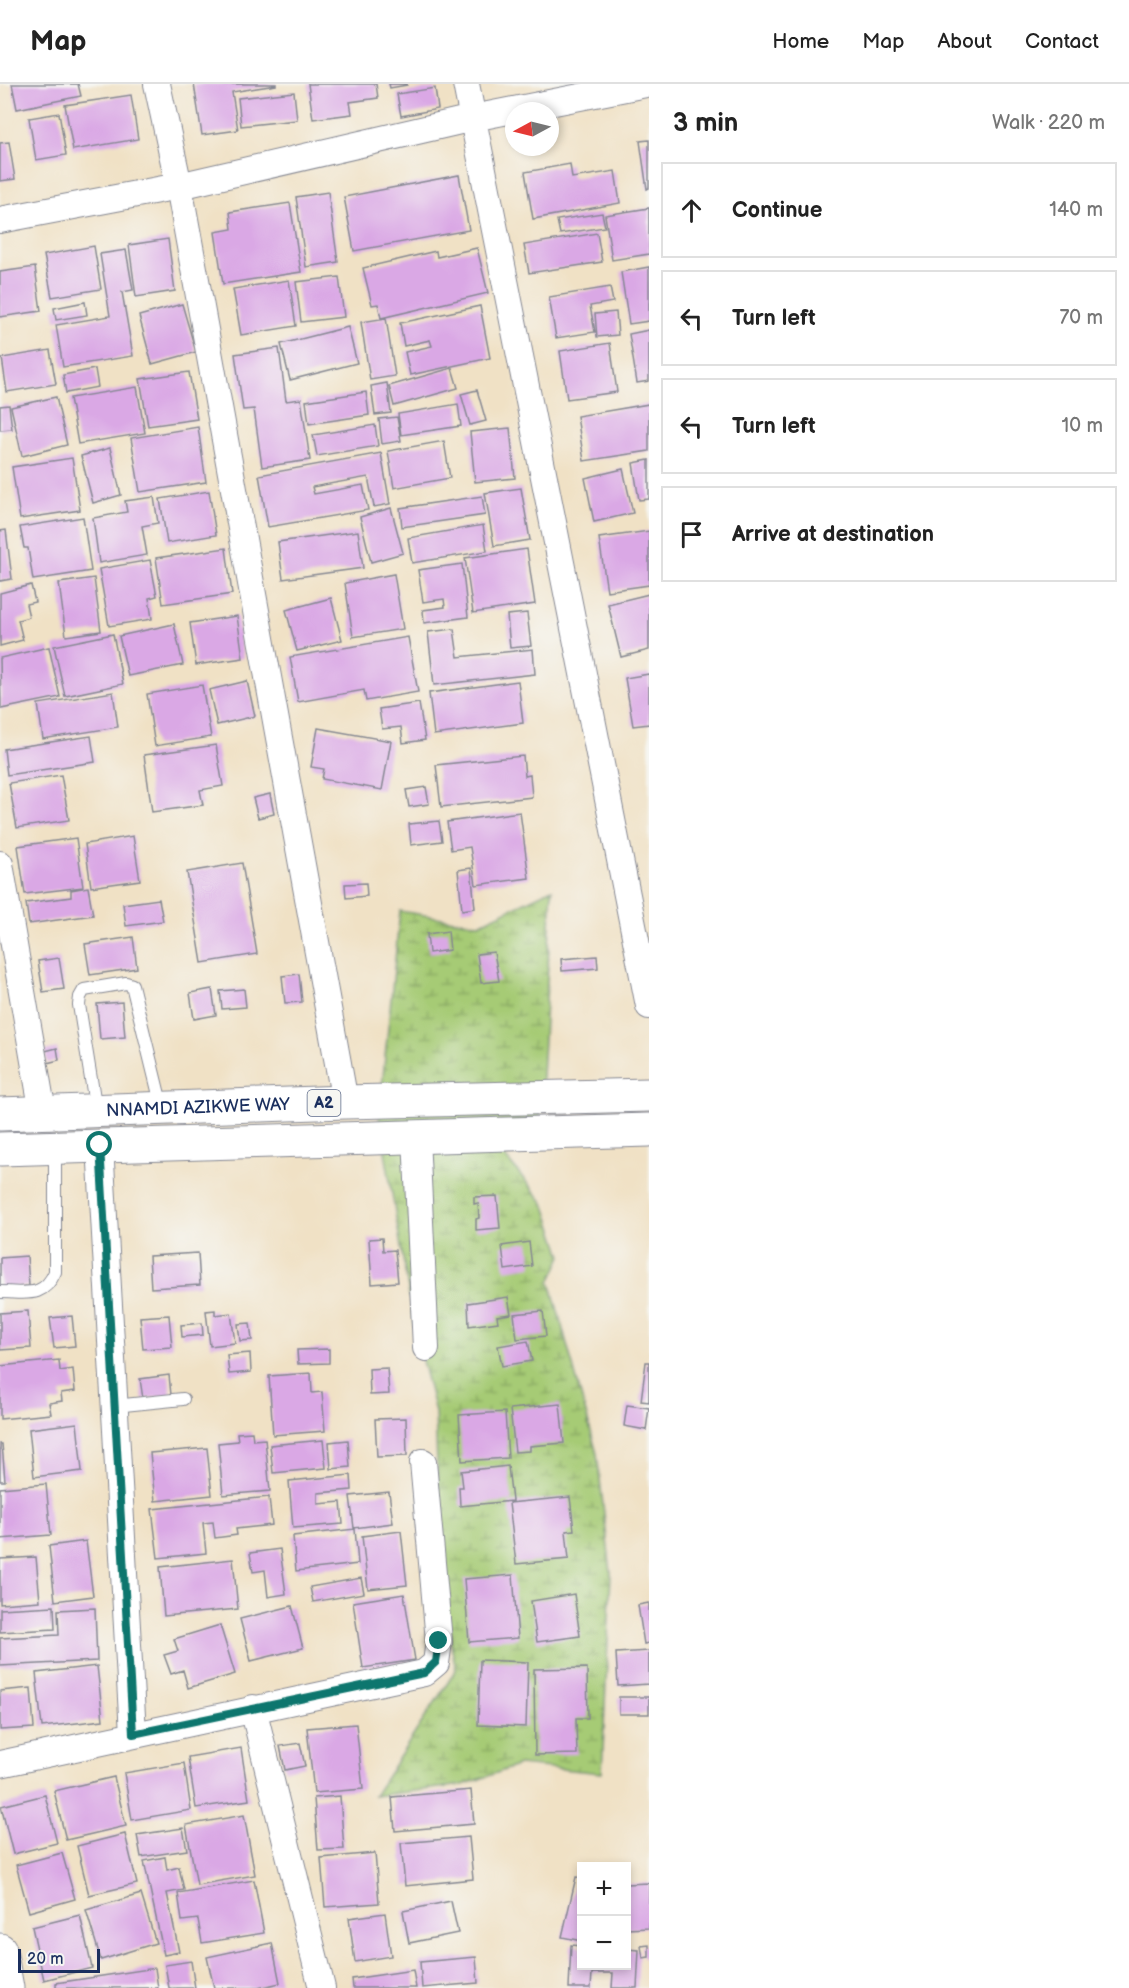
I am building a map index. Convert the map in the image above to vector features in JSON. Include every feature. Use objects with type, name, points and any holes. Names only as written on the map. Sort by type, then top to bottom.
[{"type":"main road","name":"NNAMDI AZIKWE WAY","points":[[0,1114],[345,1102],[649,1095]]},
{"type":"main road","name":"NNAMDI AZIKWE WAY","points":[[0,1149],[649,1130]]},
{"type":"main road","points":[[0,1950],[7,1988]]},
{"type":"street","points":[[157,84],[179,186],[345,1102]]},
{"type":"street","points":[[466,84],[649,1006]]},
{"type":"street","points":[[0,220],[179,186],[472,118],[646,84]]},
{"type":"street","points":[[0,864],[44,1113]]},
{"type":"street","points":[[416,1137],[426,1348]]},
{"type":"street","points":[[100,1145],[133,1734]]},
{"type":"street","points":[[0,1764],[424,1673],[436,1662],[439,1641],[423,1462]]},
{"type":"street","points":[[253,1708],[322,1988]]},
{"type":"lane","points":[[96,1111],[79,1005],[80,997],[84,990],[126,983],[132,985],[162,1108]]},
{"type":"lane","points":[[0,1292],[40,1292],[50,1284],[55,1272],[55,1147]]},
{"type":"lane","points":[[114,1406],[183,1399]]},
{"type":"green space","points":[[552,889],[539,1132],[495,1145],[544,1203],[562,1256],[550,1282],[597,1454],[611,1573],[602,1773],[519,1765],[463,1785],[374,1796],[456,1670],[442,1596],[435,1412],[416,1337],[379,1116],[400,911],[479,924]]},
{"type":"building","points":[[12,84],[78,84],[81,96],[17,109]]},
{"type":"building","points":[[194,84],[276,85],[232,92],[238,130],[202,135]]},
{"type":"building","points":[[308,84],[376,84],[378,98],[350,102],[352,114],[313,119]]},
{"type":"building","points":[[389,84],[407,84],[407,85],[390,88]]},
{"type":"building","points":[[435,88],[438,109],[401,116],[397,94]]},
{"type":"building","points":[[294,92],[297,120],[241,126],[238,98]]},
{"type":"building","points":[[131,95],[138,139],[73,150],[65,105]]},
{"type":"building","points":[[59,113],[66,155],[36,160],[29,118]]},
{"type":"building","points":[[649,140],[649,188],[647,189],[640,141]]},
{"type":"building","points":[[9,142],[15,179],[0,181],[0,143]]},
{"type":"building","points":[[570,164],[572,178],[615,171],[620,203],[533,219],[525,172]]},
{"type":"building","points":[[459,175],[469,230],[354,251],[344,197]]},
{"type":"building","points":[[328,192],[338,262],[306,267],[296,197]]},
{"type":"building","points":[[290,203],[301,272],[223,284],[215,232],[232,229],[230,212]]},
{"type":"building","points":[[649,208],[649,254],[612,260],[605,215]]},
{"type":"building","points":[[602,213],[605,227],[560,234],[557,220]]},
{"type":"building","points":[[597,233],[602,262],[529,273],[524,245]]},
{"type":"building","points":[[168,239],[175,291],[136,297],[129,245]]},
{"type":"building","points":[[94,246],[101,289],[52,297],[44,255]]},
{"type":"building","points":[[477,248],[488,293],[381,318],[378,304],[372,305],[363,268],[436,251],[437,257]]},
{"type":"building","points":[[126,250],[133,290],[122,292],[133,356],[63,367],[56,325],[110,316],[100,254]]},
{"type":"building","points":[[35,267],[41,311],[0,317],[0,272]]},
{"type":"building","points":[[649,267],[649,321],[629,324],[621,272]]},
{"type":"building","points":[[339,277],[344,317],[301,322],[296,282]]},
{"type":"building","points":[[289,280],[296,326],[241,335],[233,289]]},
{"type":"building","points":[[610,287],[613,302],[590,306],[595,332],[556,338],[549,297]]},
{"type":"building","points":[[85,302],[87,315],[56,320],[54,308]]},
{"type":"building","points":[[182,304],[196,352],[152,364],[139,316]]},
{"type":"building","points":[[480,306],[490,358],[410,375],[405,352],[432,346],[430,340],[404,346],[400,323]]},
{"type":"building","points":[[616,312],[618,335],[597,337],[595,314]]},
{"type":"building","points":[[386,318],[395,376],[370,380],[361,322]]},
{"type":"building","points":[[348,327],[357,363],[290,380],[281,344]]},
{"type":"building","points":[[649,330],[649,381],[637,383],[629,334]]},
{"type":"building","points":[[610,343],[617,392],[567,399],[560,351]]},
{"type":"building","points":[[279,348],[286,401],[301,399],[310,460],[262,467],[254,409],[243,410],[235,354]]},
{"type":"building","points":[[50,350],[56,384],[7,392],[2,358]]},
{"type":"building","points":[[452,368],[458,388],[394,406],[389,386]]},
{"type":"building","points":[[95,369],[98,387],[66,393],[63,375]]},
{"type":"building","points":[[189,372],[197,419],[148,426],[140,379]]},
{"type":"building","points":[[387,383],[391,413],[375,415],[371,386]]},
{"type":"building","points":[[137,387],[145,433],[78,444],[70,398]]},
{"type":"building","points":[[477,390],[486,421],[470,425],[461,394]]},
{"type":"building","points":[[366,392],[369,415],[309,424],[306,401]]},
{"type":"building","points":[[56,397],[67,445],[22,456],[11,407]]},
{"type":"building","points":[[458,404],[461,426],[401,435],[398,414]]},
{"type":"building","points":[[649,404],[649,451],[584,461],[577,416]]},
{"type":"building","points":[[9,405],[12,429],[0,430],[0,406]]},
{"type":"building","points":[[397,417],[401,441],[382,444],[379,419]]},
{"type":"building","points":[[375,425],[378,446],[317,456],[313,435]]},
{"type":"building","points":[[198,427],[206,482],[140,492],[131,438]]},
{"type":"building","points":[[510,428],[515,478],[475,482],[470,432]]},
{"type":"building","points":[[444,441],[450,478],[394,488],[388,451]]},
{"type":"building","points":[[110,448],[121,495],[93,503],[81,456]]},
{"type":"building","points":[[381,453],[390,504],[374,507],[368,477],[312,487],[314,494],[363,485],[368,510],[268,527],[259,475]]},
{"type":"building","points":[[72,458],[80,510],[20,519],[12,467]]},
{"type":"building","points":[[649,460],[649,499],[639,500],[633,463]]},
{"type":"building","points":[[623,469],[633,513],[594,522],[585,478]]},
{"type":"building","points":[[521,488],[530,540],[494,546],[485,493]]},
{"type":"building","points":[[209,491],[216,535],[167,543],[160,499]]},
{"type":"building","points":[[482,496],[485,515],[402,527],[400,508]]},
{"type":"building","points":[[154,497],[158,523],[142,526],[147,555],[99,563],[93,518],[127,512],[125,501]]},
{"type":"building","points":[[391,508],[403,553],[371,562],[360,517]]},
{"type":"building","points":[[83,517],[91,571],[33,580],[28,548],[24,548],[20,527]]},
{"type":"building","points":[[483,525],[487,551],[412,563],[408,538]]},
{"type":"building","points":[[6,530],[12,579],[0,581],[0,531]]},
{"type":"building","points":[[358,531],[363,568],[283,579],[278,542]]},
{"type":"building","points":[[649,531],[649,585],[607,591],[599,538]]},
{"type":"building","points":[[226,548],[232,594],[163,604],[156,558]]},
{"type":"building","points":[[527,549],[535,604],[473,613],[465,558]]},
{"type":"building","points":[[150,560],[157,596],[149,598],[152,619],[109,626],[99,569]]},
{"type":"building","points":[[462,564],[468,617],[424,623],[423,610],[445,607],[444,599],[423,602],[418,570]]},
{"type":"building","points":[[394,574],[403,629],[353,637],[345,583]]},
{"type":"building","points":[[94,578],[101,631],[66,636],[59,583]]},
{"type":"building","points":[[31,585],[35,602],[26,604],[29,617],[18,620],[23,640],[0,646],[0,593]]},
{"type":"building","points":[[649,594],[649,650],[621,657],[608,604]]},
{"type":"building","points":[[331,598],[342,640],[297,651],[286,610]]},
{"type":"building","points":[[527,613],[531,646],[510,648],[507,615]]},
{"type":"building","points":[[237,616],[243,658],[196,665],[190,623]]},
{"type":"building","points":[[174,624],[183,665],[128,676],[119,636]]},
{"type":"building","points":[[454,629],[458,657],[533,649],[535,674],[434,685],[428,632]]},
{"type":"building","points":[[113,634],[123,684],[65,696],[54,646]]},
{"type":"building","points":[[408,637],[418,692],[366,701],[364,690],[298,702],[290,657]]},
{"type":"building","points":[[49,647],[60,697],[1,709],[0,658]]},
{"type":"building","points":[[649,674],[649,724],[633,726],[625,678]]},
{"type":"building","points":[[247,681],[255,716],[217,725],[209,690]]},
{"type":"building","points":[[518,681],[523,723],[434,735],[429,693]]},
{"type":"building","points":[[202,685],[211,737],[155,746],[147,694]]},
{"type":"building","points":[[113,692],[118,727],[43,739],[38,704]]},
{"type":"building","points":[[419,703],[425,740],[403,743],[401,727],[382,729],[379,709]]},
{"type":"building","points":[[318,728],[391,741],[382,790],[322,779],[324,769],[311,767]]},
{"type":"building","points":[[91,736],[95,762],[7,775],[4,749]]},
{"type":"building","points":[[216,745],[223,786],[200,790],[203,805],[152,812],[144,755]]},
{"type":"building","points":[[523,756],[525,776],[530,775],[532,797],[441,807],[436,765]]},
{"type":"building","points":[[61,775],[69,820],[17,828],[9,783]]},
{"type":"building","points":[[426,787],[429,804],[409,807],[406,790]]},
{"type":"building","points":[[270,794],[274,814],[258,818],[253,798]]},
{"type":"building","points":[[520,812],[529,878],[476,885],[470,847],[451,850],[447,822]]},
{"type":"building","points":[[439,821],[442,841],[411,845],[409,824]]},
{"type":"building","points":[[133,836],[140,880],[91,887],[85,844]]},
{"type":"building","points":[[76,838],[83,887],[25,894],[18,846]]},
{"type":"building","points":[[242,863],[257,954],[202,963],[187,872]]},
{"type":"building","points":[[471,868],[475,908],[462,910],[458,870]]},
{"type":"building","points":[[366,883],[367,896],[346,898],[345,884]]},
{"type":"building","points":[[88,887],[93,915],[29,924],[26,903],[71,897],[71,890]]},
{"type":"building","points":[[159,899],[163,921],[126,926],[123,904]]},
{"type":"building","points":[[448,931],[450,950],[429,953],[427,934]]},
{"type":"building","points":[[133,937],[137,968],[90,975],[85,944]]},
{"type":"building","points":[[494,952],[499,981],[481,983],[477,954]]},
{"type":"building","points":[[597,956],[598,968],[562,971],[561,959]]},
{"type":"building","points":[[59,958],[64,989],[43,992],[38,961]]},
{"type":"building","points":[[299,974],[302,1002],[285,1003],[282,976]]},
{"type":"building","points":[[212,989],[216,1015],[194,1019],[190,993]]},
{"type":"building","points":[[244,989],[246,1007],[222,1009],[220,991]]},
{"type":"building","points":[[122,1002],[125,1037],[100,1039],[97,1004]]},
{"type":"building","points":[[57,1048],[59,1060],[47,1063],[45,1051]]},
{"type":"building","points":[[497,1196],[500,1228],[476,1230],[476,1219],[479,1218],[478,1203],[474,1204],[474,1197]]},
{"type":"building","points":[[382,1238],[383,1251],[395,1250],[398,1282],[372,1284],[369,1239]]},
{"type":"building","points":[[529,1242],[532,1266],[505,1270],[502,1246]]},
{"type":"building","points":[[198,1253],[200,1285],[151,1288],[149,1256]]},
{"type":"building","points":[[27,1256],[29,1286],[0,1288],[0,1258]]},
{"type":"building","points":[[508,1297],[511,1314],[497,1316],[498,1322],[469,1326],[468,1303]]},
{"type":"building","points":[[215,1310],[215,1315],[231,1313],[235,1343],[210,1346],[206,1311]]},
{"type":"building","points":[[28,1311],[31,1348],[0,1350],[0,1313]]},
{"type":"building","points":[[543,1311],[546,1336],[517,1339],[514,1314]]},
{"type":"building","points":[[169,1315],[172,1347],[143,1349],[140,1317]]},
{"type":"building","points":[[72,1316],[75,1346],[54,1348],[50,1318]]},
{"type":"building","points":[[202,1323],[203,1335],[182,1337],[181,1325]]},
{"type":"building","points":[[250,1323],[252,1340],[240,1341],[238,1324]]},
{"type":"building","points":[[528,1341],[532,1361],[502,1366],[498,1346]]},
{"type":"building","points":[[329,1349],[329,1363],[298,1364],[297,1350]]},
{"type":"building","points":[[250,1353],[251,1372],[229,1374],[227,1355]]},
{"type":"building","points":[[59,1360],[60,1371],[73,1369],[75,1391],[61,1393],[62,1401],[49,1403],[51,1414],[0,1419],[0,1366]]},
{"type":"building","points":[[646,1362],[649,1362],[649,1402],[641,1401]]},
{"type":"building","points":[[387,1368],[389,1394],[370,1395],[369,1369]]},
{"type":"building","points":[[311,1373],[312,1393],[322,1392],[325,1431],[273,1435],[269,1376]]},
{"type":"building","points":[[169,1375],[171,1395],[143,1399],[140,1379]]},
{"type":"building","points":[[560,1404],[564,1443],[530,1446],[530,1451],[515,1452],[510,1409]]},
{"type":"building","points":[[627,1405],[649,1408],[646,1430],[624,1426]]},
{"type":"building","points":[[505,1412],[508,1458],[462,1461],[459,1415]]},
{"type":"building","points":[[406,1418],[407,1456],[377,1457],[375,1419]]},
{"type":"building","points":[[77,1423],[82,1471],[34,1477],[29,1429]]},
{"type":"building","points":[[252,1432],[253,1440],[265,1439],[270,1491],[223,1495],[218,1443],[238,1441],[237,1433]]},
{"type":"building","points":[[323,1440],[326,1468],[273,1473],[270,1445]]},
{"type":"building","points":[[348,1440],[350,1467],[331,1469],[329,1442]]},
{"type":"building","points":[[0,1444],[2,1444],[5,1481],[0,1481]]},
{"type":"building","points":[[207,1448],[212,1495],[155,1501],[150,1453]]},
{"type":"building","points":[[508,1466],[512,1501],[460,1506],[459,1487],[463,1487],[461,1471]]},
{"type":"building","points":[[351,1475],[352,1490],[318,1493],[318,1504],[341,1502],[343,1524],[293,1528],[289,1481]]},
{"type":"building","points":[[46,1484],[51,1535],[0,1539],[0,1488]]},
{"type":"building","points":[[389,1492],[393,1523],[354,1528],[350,1496]]},
{"type":"building","points":[[269,1497],[272,1525],[236,1529],[237,1535],[215,1538],[213,1522],[203,1523],[206,1553],[158,1558],[152,1509]]},
{"type":"building","points":[[570,1497],[574,1530],[566,1531],[569,1559],[516,1564],[509,1503]]},
{"type":"building","points":[[355,1529],[358,1564],[296,1571],[293,1536]]},
{"type":"building","points":[[401,1531],[407,1585],[368,1589],[362,1536]]},
{"type":"building","points":[[86,1541],[93,1596],[55,1601],[49,1546]]},
{"type":"building","points":[[280,1549],[286,1594],[268,1597],[265,1570],[253,1572],[250,1553]]},
{"type":"building","points":[[36,1557],[40,1601],[0,1604],[0,1559]]},
{"type":"building","points":[[233,1559],[238,1609],[164,1616],[160,1567]]},
{"type":"building","points":[[513,1575],[518,1638],[469,1642],[464,1579]]},
{"type":"building","points":[[361,1578],[364,1593],[313,1602],[310,1587]]},
{"type":"building","points":[[404,1594],[415,1660],[363,1668],[353,1602]]},
{"type":"building","points":[[574,1594],[580,1636],[537,1642],[531,1601]]},
{"type":"building","points":[[649,1603],[649,1643],[644,1644],[638,1605]]},
{"type":"building","points":[[54,1606],[55,1629],[0,1632],[0,1609]]},
{"type":"building","points":[[292,1606],[303,1648],[251,1661],[240,1619]]},
{"type":"building","points":[[95,1608],[97,1661],[0,1666],[0,1638],[59,1635],[58,1610]]},
{"type":"building","points":[[220,1625],[235,1674],[188,1688],[183,1670],[171,1674],[164,1655],[178,1651],[174,1639]]},
{"type":"building","points":[[649,1651],[649,1684],[618,1686],[616,1653]]},
{"type":"building","points":[[480,1660],[528,1662],[526,1727],[478,1725]]},
{"type":"building","points":[[97,1666],[103,1720],[42,1727],[36,1673]]},
{"type":"building","points":[[587,1668],[588,1718],[576,1718],[577,1754],[535,1755],[534,1669]]},
{"type":"building","points":[[31,1688],[34,1728],[0,1730],[0,1691]]},
{"type":"building","points":[[619,1697],[649,1697],[649,1714],[619,1714]]},
{"type":"building","points":[[356,1724],[363,1789],[314,1793],[307,1728]]},
{"type":"building","points":[[300,1743],[305,1766],[285,1770],[280,1746]]},
{"type":"building","points":[[241,1748],[249,1800],[196,1808],[188,1757]]},
{"type":"building","points":[[184,1763],[191,1810],[132,1820],[124,1773]]},
{"type":"building","points":[[114,1777],[126,1826],[66,1840],[54,1791]]},
{"type":"building","points":[[471,1790],[474,1824],[395,1831],[392,1797]]},
{"type":"building","points":[[45,1795],[57,1843],[13,1854],[1,1806]]},
{"type":"building","points":[[340,1796],[344,1849],[318,1850],[314,1798]]},
{"type":"building","points":[[244,1815],[255,1875],[197,1885],[186,1825]]},
{"type":"building","points":[[183,1828],[187,1850],[141,1857],[137,1835]]},
{"type":"building","points":[[125,1834],[137,1884],[89,1895],[77,1846]]},
{"type":"building","points":[[469,1837],[473,1879],[405,1886],[401,1843]]},
{"type":"building","points":[[62,1853],[75,1899],[29,1912],[16,1865]]},
{"type":"building","points":[[375,1853],[379,1903],[325,1907],[321,1858]]},
{"type":"building","points":[[165,1857],[167,1870],[179,1867],[184,1890],[167,1893],[179,1952],[164,1955],[144,1861]]},
{"type":"building","points":[[576,1877],[577,1877],[577,1940],[562,1937]]},
{"type":"building","points":[[254,1880],[264,1933],[202,1943],[198,1919],[182,1921],[178,1893]]},
{"type":"building","points":[[649,1883],[649,1928],[631,1929],[631,1884]]},
{"type":"building","points":[[141,1894],[156,1943],[101,1960],[86,1910]]},
{"type":"building","points":[[451,1901],[458,1933],[409,1943],[403,1911]]},
{"type":"building","points":[[385,1913],[391,1956],[355,1962],[349,1918]]},
{"type":"building","points":[[80,1915],[92,1968],[44,1980],[32,1927]]},
{"type":"building","points":[[272,1943],[280,1983],[258,1988],[214,1988],[207,1957]]},
{"type":"building","points":[[571,1945],[577,1946],[577,1970],[631,1970],[631,1949],[639,1950],[637,1988],[612,1988],[613,1973],[592,1973],[591,1988],[569,1988]]},
{"type":"building","points":[[649,1945],[649,1957],[643,1958],[641,1946]]},
{"type":"building","points":[[476,1957],[478,1983],[422,1988],[420,1962]]},
{"type":"building","points":[[191,1961],[195,1988],[169,1988],[165,1965]]},
{"type":"building","points":[[155,1968],[158,1988],[56,1988],[56,1983]]},
{"type":"building","points":[[413,1970],[416,1988],[353,1988],[352,1979]]},
{"type":"route","points":[[100,1145],[133,1734],[424,1673],[436,1662],[439,1641]]}]
